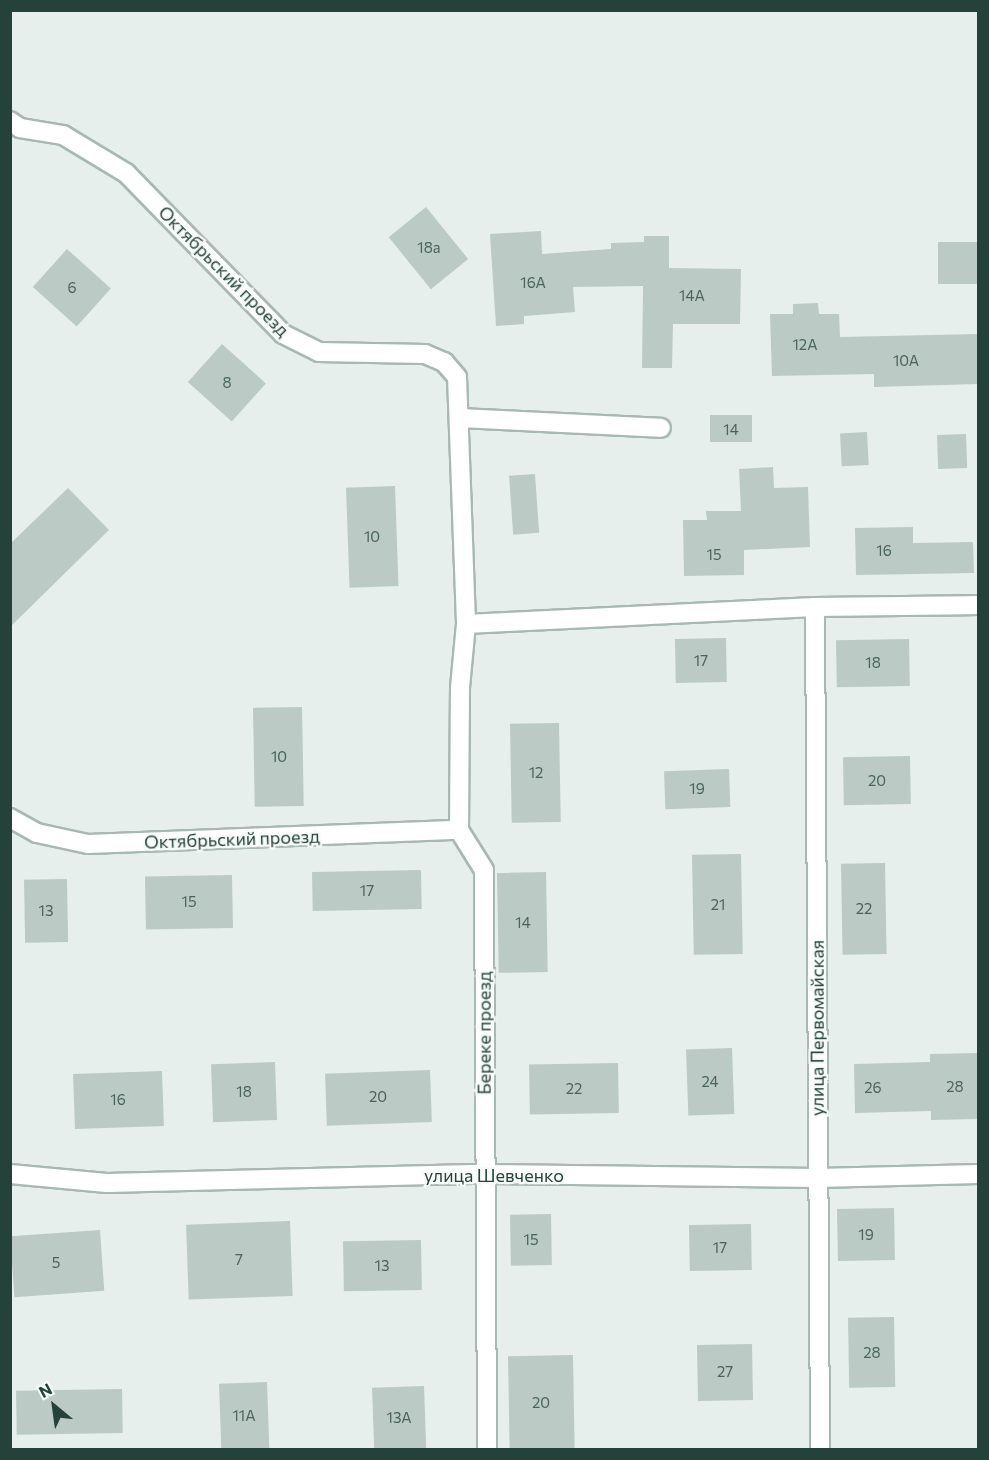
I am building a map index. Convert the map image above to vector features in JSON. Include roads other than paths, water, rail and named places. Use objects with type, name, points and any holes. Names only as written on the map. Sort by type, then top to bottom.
[{"type":"street","name":"Октябрьский проезд","points":[[10,121],[20,128],[63,135],[126,173],[283,334],[319,352],[425,354],[444,362],[457,377],[466,624]]},
{"type":"street","points":[[459,418],[661,428]]},
{"type":"street","points":[[459,830],[460,687],[466,624],[814,607],[978,605]]},
{"type":"street","name":"улица Первомайская","points":[[814,607],[820,1449]]},
{"type":"street","name":"Октябрьский проезд","points":[[10,819],[38,833],[88,844],[459,830]]},
{"type":"street","name":"Береке проезд","points":[[459,830],[484,870],[483,1174],[487,1449]]},
{"type":"street","name":"улица Шевченко","points":[[10,1174],[107,1183],[483,1174],[818,1178],[978,1174]]}]
